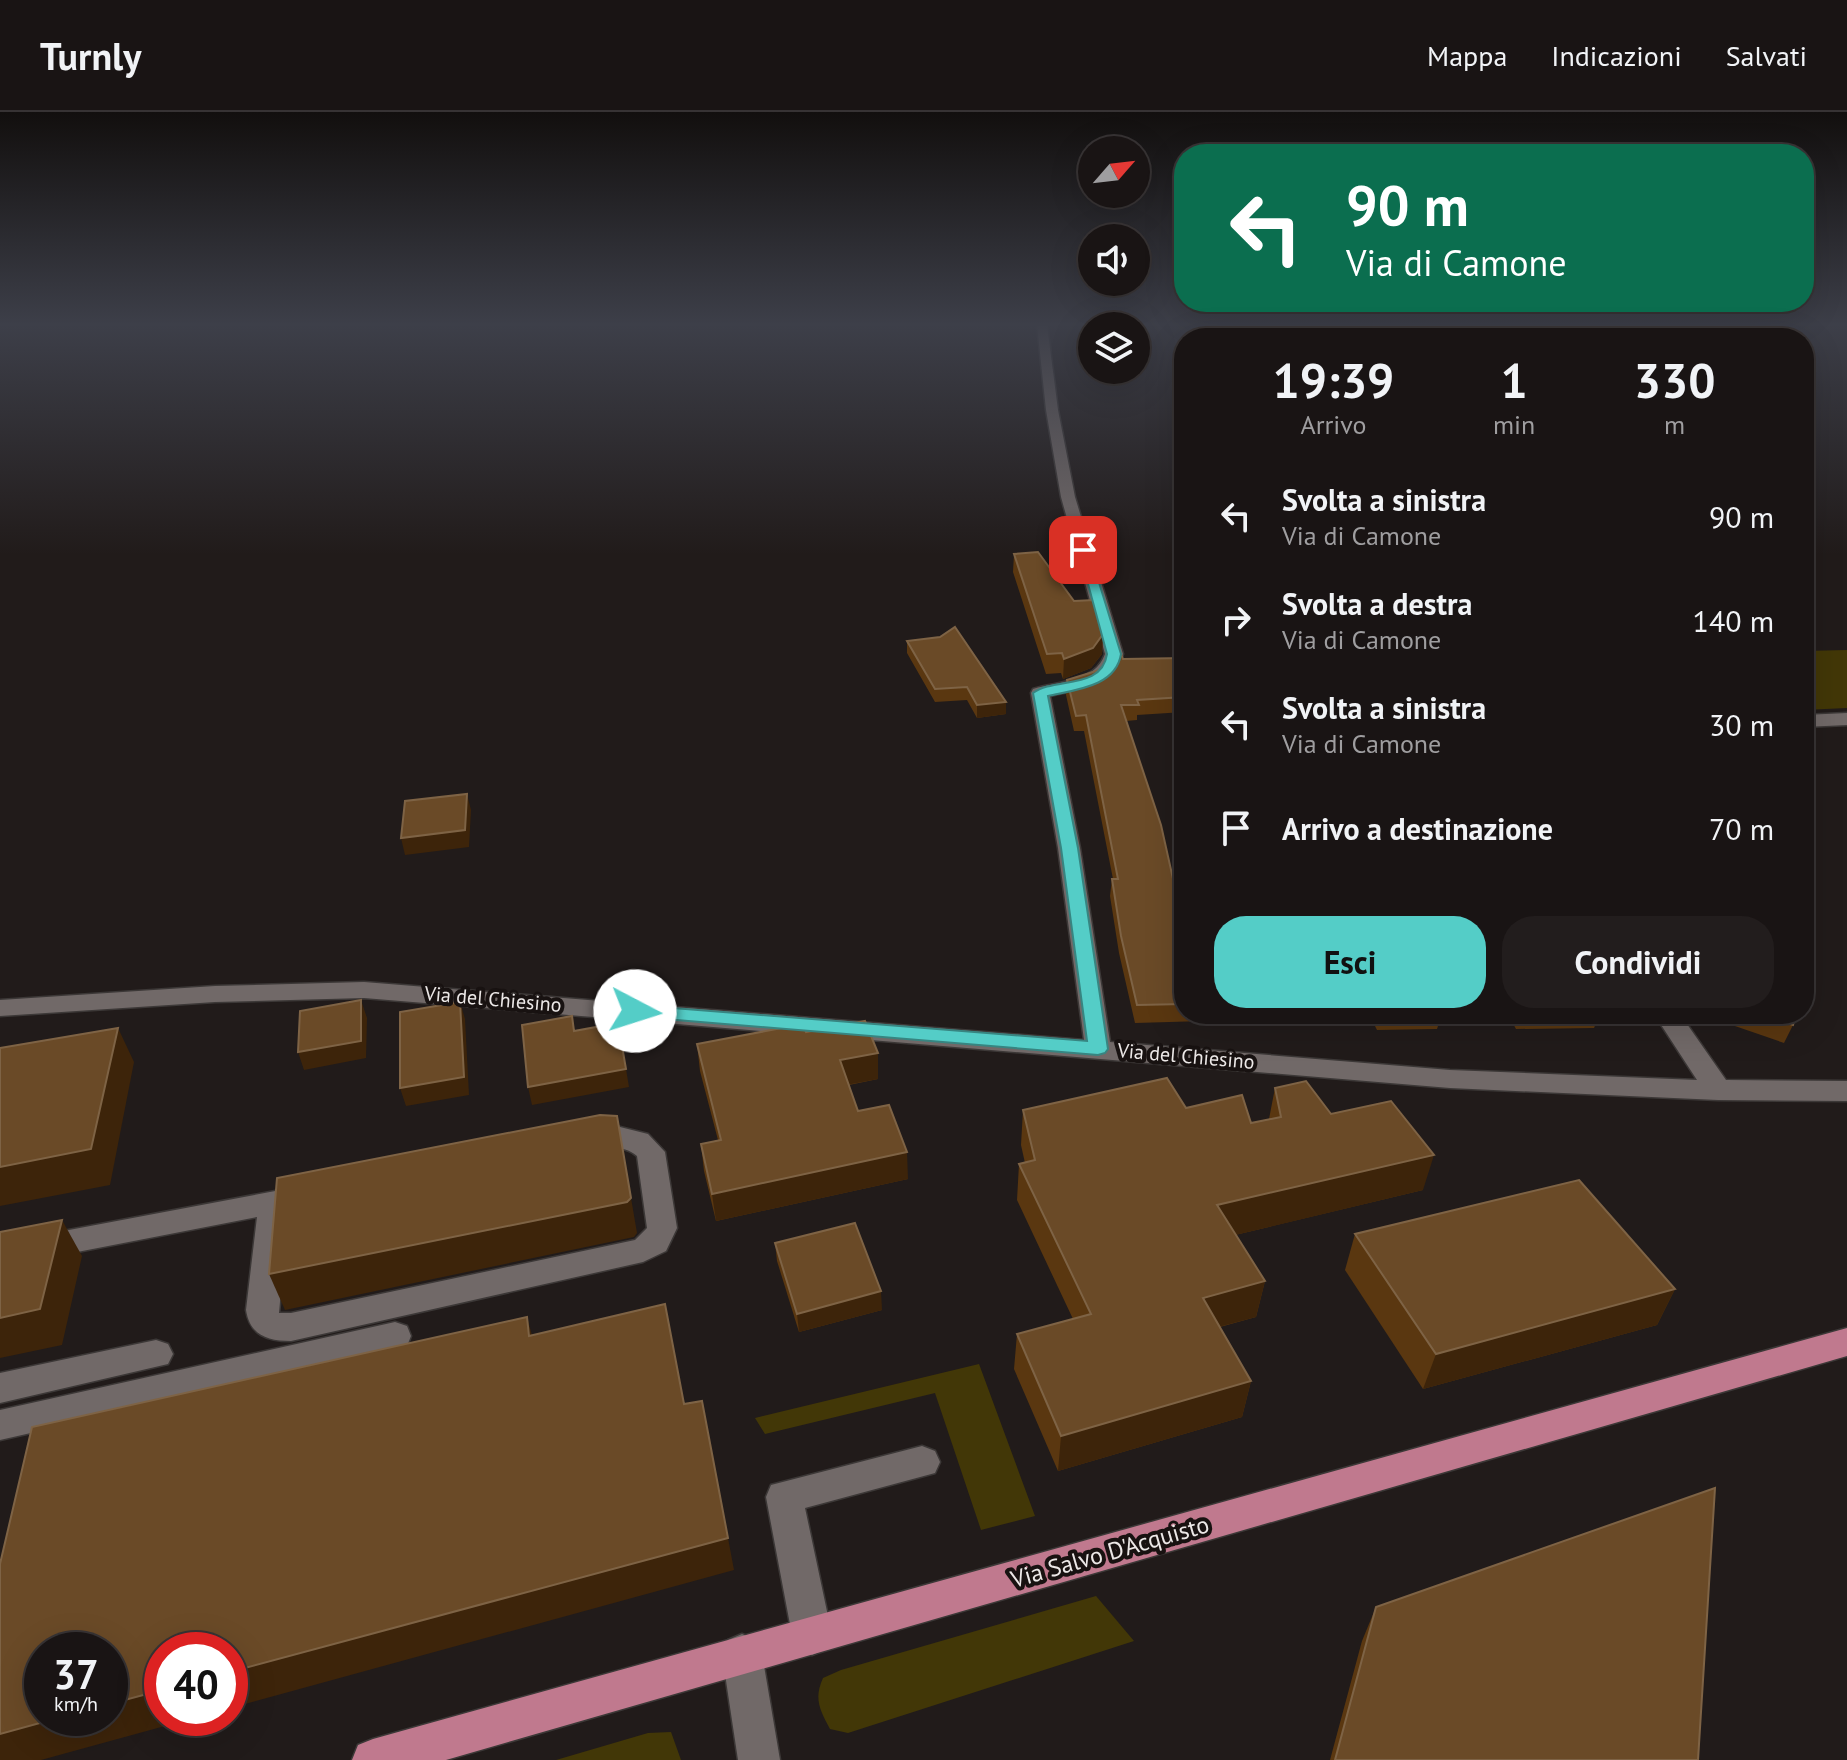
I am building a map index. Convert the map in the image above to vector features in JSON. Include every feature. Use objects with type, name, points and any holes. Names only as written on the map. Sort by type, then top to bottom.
[{"type":"main road","name":"Via Salvo D'Acquisto","points":[[373,1760],[1847,1342]]},
{"type":"street","points":[[1051,402],[1068,497],[1114,654],[1107,670],[1094,680],[1040,693],[1069,848],[1098,1049]]},
{"type":"street","points":[[1814,721],[1847,719]]},
{"type":"street","name":"Via del Chiesino","points":[[0,1008],[215,994],[364,990],[1450,1079],[1718,1090],[1847,1091]]},
{"type":"street","points":[[1674,1024],[1718,1090]]},
{"type":"street","points":[[274,1202],[262,1310],[264,1321],[275,1327],[291,1327],[643,1250],[655,1242],[662,1228],[651,1152],[645,1144],[628,1136],[562,1146]]},
{"type":"street","points":[[0,1255],[335,1190]]},
{"type":"street","points":[[0,1425],[395,1336]]},
{"type":"street","points":[[0,1388],[156,1354]]},
{"type":"street","points":[[812,1635],[784,1497],[922,1462]]},
{"type":"street","points":[[742,1654],[759,1760]]},
{"type":"shaded area","points":[[1847,650],[1847,708],[1814,710],[1814,651]]},
{"type":"shaded area","points":[[979,1364],[1035,1516],[981,1530],[935,1393],[765,1434],[755,1418]]},
{"type":"shaded area","points":[[1096,1596],[1134,1641],[848,1733],[830,1729],[823,1715],[818,1698],[820,1685],[823,1678],[841,1670]]},
{"type":"shaded area","points":[[671,1732],[681,1760],[556,1760],[648,1733]]},
{"type":"building","points":[[1038,552],[1074,601],[1094,600],[1103,634],[1093,648],[1064,659],[1062,653],[1047,654],[1014,554]]},
{"type":"building","points":[[955,627],[1006,702],[977,705],[967,687],[935,689],[907,641],[940,637]]},
{"type":"building","points":[[1121,654],[1123,659],[1174,658],[1174,698],[1137,700],[1139,705],[1121,705],[1161,825],[1174,883],[1174,1004],[1137,1005],[1121,936],[1112,879],[1118,879],[1086,715],[1076,716],[1067,680],[1106,668]]},
{"type":"building","points":[[467,794],[465,830],[401,838],[405,801]]},
{"type":"building","points":[[361,1000],[361,1041],[298,1052],[300,1011]]},
{"type":"building","points":[[460,1002],[464,1077],[400,1088],[400,1012]]},
{"type":"building","points":[[572,1016],[574,1031],[618,1023],[626,1069],[528,1087],[522,1025]]},
{"type":"building","points":[[865,1021],[878,1053],[840,1060],[858,1111],[889,1105],[907,1152],[712,1194],[701,1144],[721,1140],[697,1044],[803,1024],[806,1032]]},
{"type":"building","points":[[118,1028],[91,1149],[0,1167],[0,1048]]},
{"type":"building","points":[[1167,1078],[1186,1108],[1242,1095],[1251,1123],[1281,1117],[1275,1088],[1306,1081],[1331,1114],[1391,1101],[1434,1155],[1217,1205],[1265,1281],[1203,1298],[1251,1381],[1061,1436],[1017,1334],[1091,1314],[1019,1164],[1035,1160],[1023,1110]]},
{"type":"building","points":[[600,1115],[617,1116],[631,1198],[627,1202],[269,1274],[277,1178]]},
{"type":"building","points":[[1579,1180],[1675,1289],[1436,1354],[1355,1234]]},
{"type":"building","points":[[62,1220],[40,1309],[0,1318],[0,1232]]},
{"type":"building","points":[[855,1223],[881,1291],[797,1314],[775,1243]]},
{"type":"building","points":[[665,1304],[684,1404],[702,1401],[728,1538],[248,1667],[248,1632],[144,1632],[144,1695],[128,1699],[128,1632],[24,1632],[24,1727],[0,1734],[0,1564],[32,1427],[527,1317],[529,1336]]},
{"type":"building","points":[[1715,1488],[1698,1760],[1335,1760],[1376,1607]]},
{"type":"route","points":[[635,1011],[1098,1049],[1069,848],[1040,693],[1087,683],[1101,676],[1113,661],[1114,654],[1083,550]]}]
